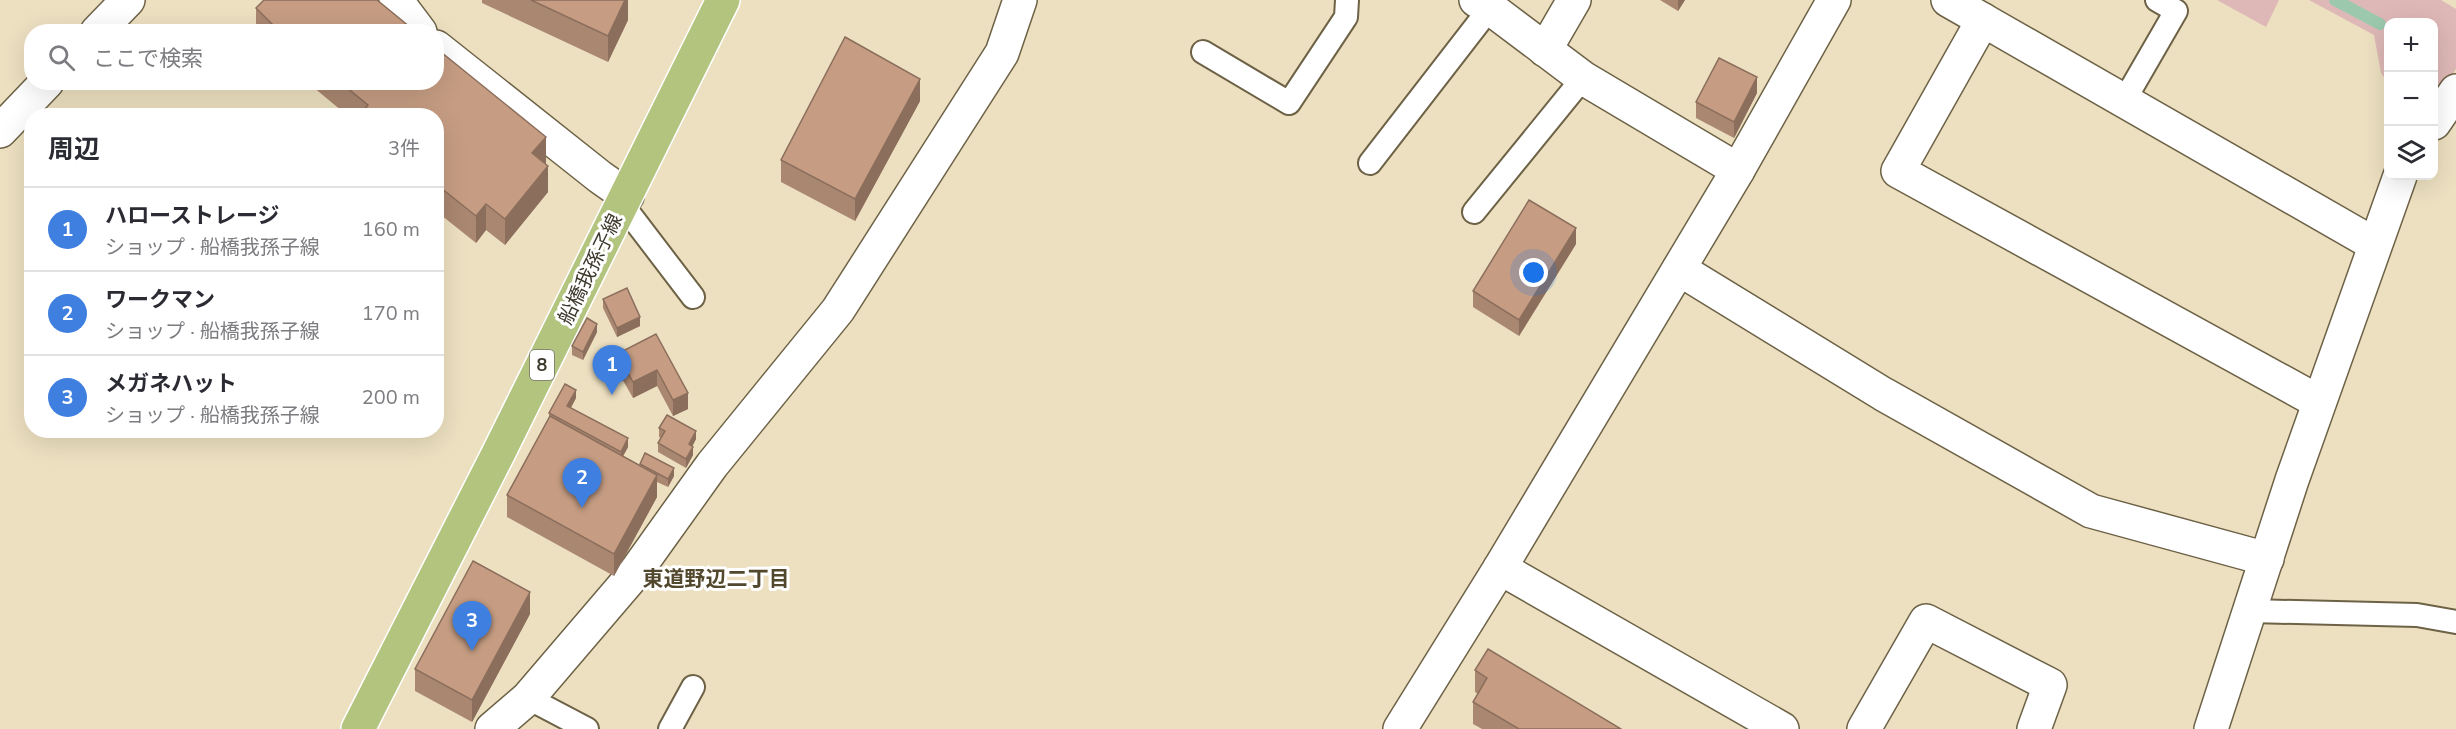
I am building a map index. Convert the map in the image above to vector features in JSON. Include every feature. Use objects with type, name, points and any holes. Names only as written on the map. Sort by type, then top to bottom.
[{"type":"main road","name":"船橋我孫子線","points":[[358,729],[498,454],[723,0]]},
{"type":"street","points":[[105,24],[128,0]]},
{"type":"street","points":[[396,0],[414,24]]},
{"type":"street","points":[[492,729],[528,698],[634,574],[712,465],[838,310],[1002,53],[1020,0]]},
{"type":"street","points":[[1545,51],[1574,0]]},
{"type":"street","points":[[1401,729],[1738,170],[1834,0]]},
{"type":"street","points":[[1948,0],[2374,244]]},
{"type":"street","points":[[1483,4],[1583,78],[1738,170]]},
{"type":"street","points":[[1983,20],[1898,171],[2319,402]]},
{"type":"street","points":[[444,53],[600,177],[625,200]]},
{"type":"street","points":[[0,131],[39,90]]},
{"type":"street","points":[[2442,127],[2456,91]]},
{"type":"street","points":[[2211,729],[2319,402],[2398,180]]},
{"type":"street","points":[[1679,269],[1883,394],[2091,511],[2267,560]]},
{"type":"street","points":[[1500,568],[1782,729]]},
{"type":"street","points":[[1864,729],[1926,621],[2050,685],[2034,729]]},
{"type":"lane","points":[[1203,52],[1289,103],[1346,17],[1347,0]]},
{"type":"lane","points":[[2124,101],[2175,10],[2157,0]]},
{"type":"lane","points":[[1370,163],[1483,4]]},
{"type":"lane","points":[[1474,213],[1583,78]]},
{"type":"lane","points":[[625,200],[693,297]]},
{"type":"lane","points":[[2251,611],[2417,615],[2456,622]]},
{"type":"lane","points":[[670,729],[693,687]]},
{"type":"lane","points":[[528,698],[587,729]]},
{"type":"shaded area","points":[[2217,0],[2279,0],[2266,27]]},
{"type":"shaded area","points":[[2309,0],[2441,0],[2456,9],[2456,69],[2438,96],[2438,18],[2384,18],[2384,77],[2381,73],[2374,35]]},
{"type":"building","points":[[264,0],[377,0],[406,24],[272,24],[256,8]]},
{"type":"building","points":[[531,0],[625,0],[608,36]]},
{"type":"building","points":[[845,37],[920,79],[855,199],[781,160]]},
{"type":"building","points":[[444,54],[546,137],[532,153],[548,166],[505,219],[486,204],[476,216],[444,190],[444,108],[366,108],[368,105],[350,90],[444,90]]},
{"type":"building","points":[[1719,58],[1757,77],[1734,122],[1696,102]]},
{"type":"building","points":[[1529,200],[1576,228],[1519,320],[1473,291]]},
{"type":"building","points":[[627,288],[640,317],[617,328],[603,299]]},
{"type":"building","points":[[587,318],[597,324],[583,352],[572,346]]},
{"type":"building","points":[[656,334],[688,393],[673,400],[657,370],[633,382],[617,354]]},
{"type":"building","points":[[565,384],[576,390],[567,406],[628,438],[621,452],[549,413]]},
{"type":"building","points":[[667,415],[696,431],[689,444],[693,447],[686,459],[658,443],[665,431],[659,428]]},
{"type":"building","points":[[550,416],[657,475],[614,554],[507,495]]},
{"type":"building","points":[[645,453],[674,468],[668,479],[640,464]]},
{"type":"building","points":[[473,561],[530,592],[472,700],[415,669]]},
{"type":"building","points":[[1488,649],[1621,729],[1519,729],[1473,702],[1487,678],[1475,670]]},
{"type":"waterway","points":[[2335,0],[2380,24]]},
{"type":"place","name":"ハローストレージ","points":[[612,395]]},
{"type":"place","name":"ワークマン","points":[[582,508]]},
{"type":"place","name":"メガネハット","points":[[472,651]]},
{"type":"district","name":"東道野辺二丁目","points":[[716,579]]}]
